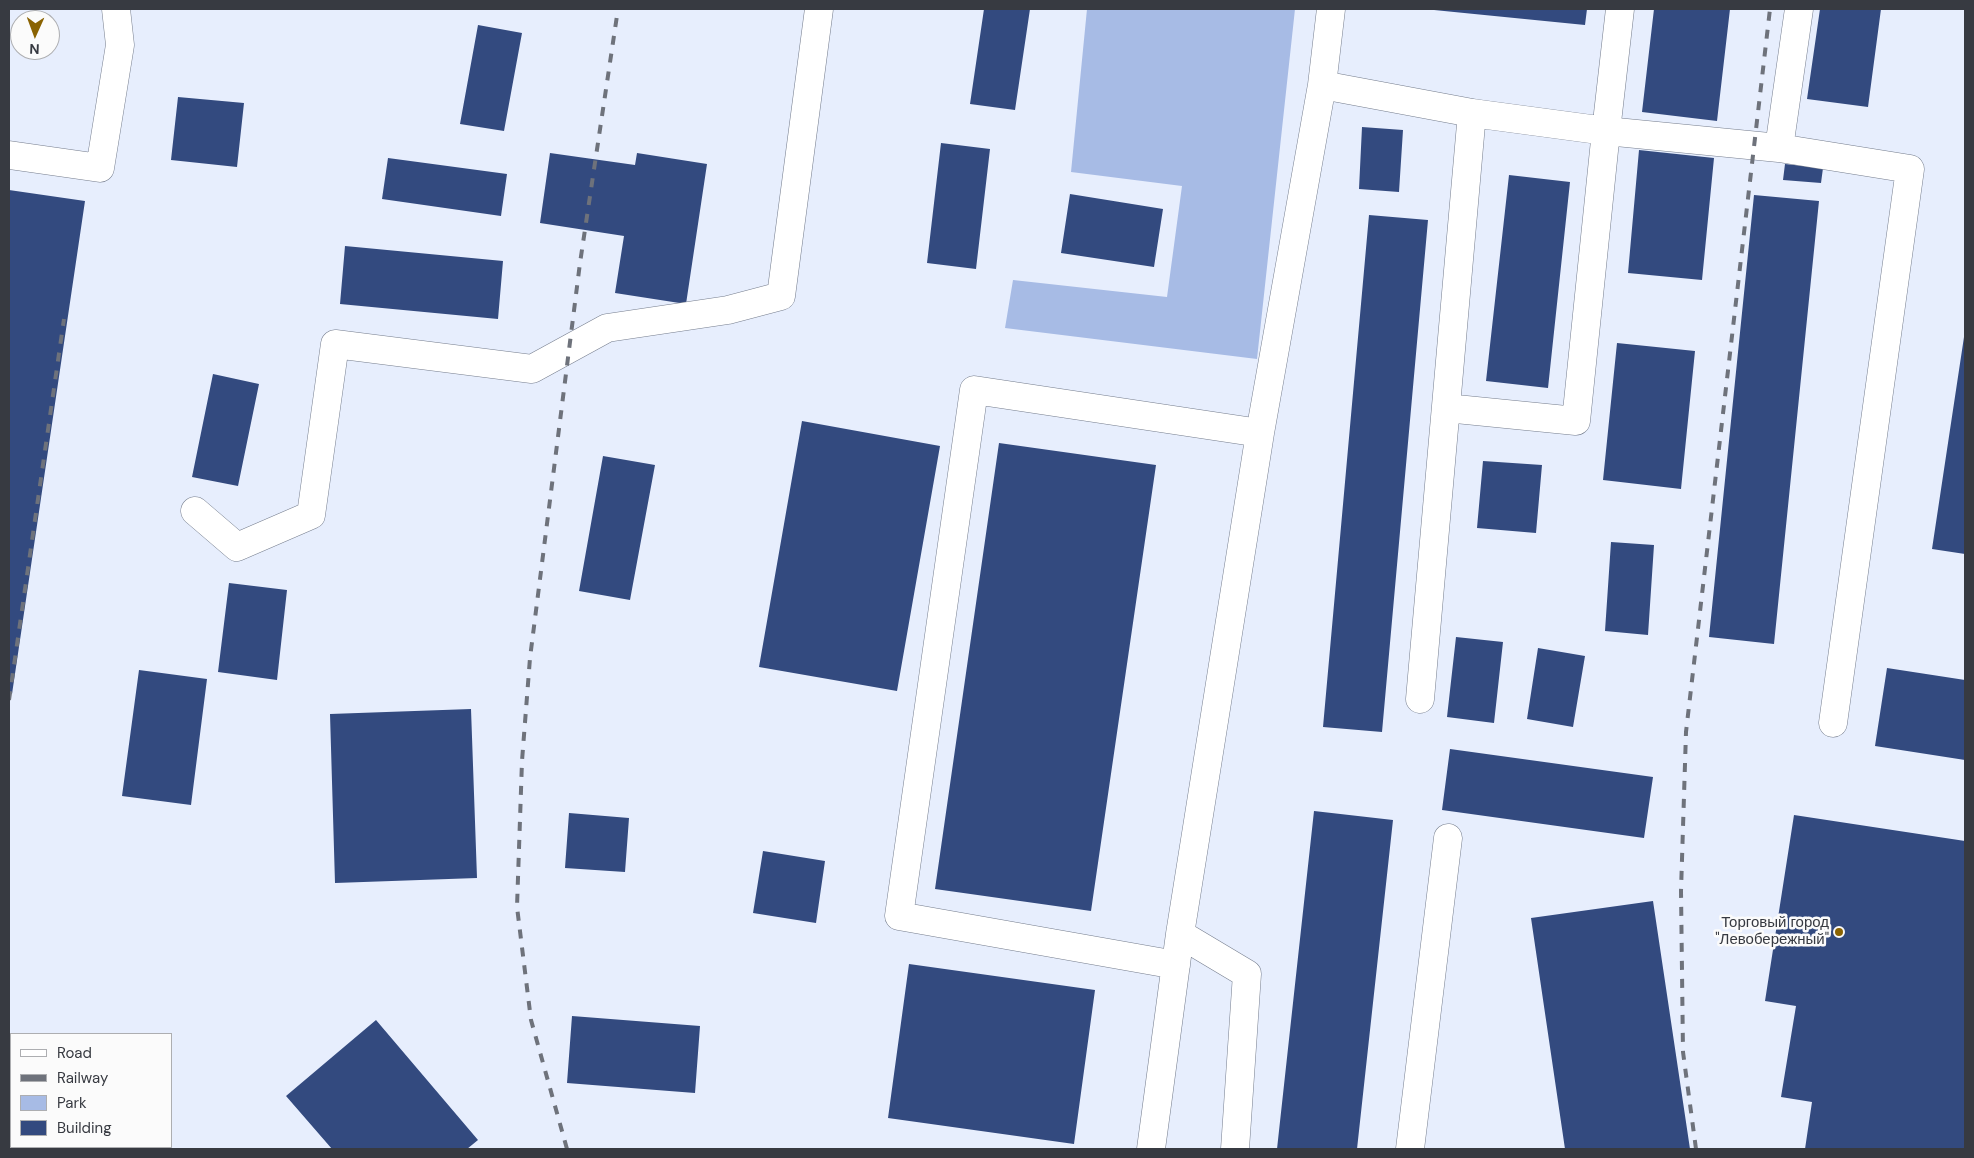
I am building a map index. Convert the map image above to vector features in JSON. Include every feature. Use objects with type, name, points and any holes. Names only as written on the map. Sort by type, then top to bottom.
[{"type":"lane","points":[[9,155],[100,168],[120,45],[116,9]]},
{"type":"lane","points":[[195,511],[237,547],[311,515],[336,344],[532,369],[607,328],[728,310],[781,296],[819,9]]},
{"type":"lane","points":[[1151,1149],[1180,934],[1260,433],[1322,85],[1331,9]]},
{"type":"lane","points":[[1446,408],[1576,421],[1620,9]]},
{"type":"lane","points":[[1779,148],[1798,9]]},
{"type":"lane","points":[[1322,85],[1472,113],[1606,131],[1779,148],[1910,169],[1833,723]]},
{"type":"lane","points":[[1420,699],[1472,113]]},
{"type":"lane","points":[[1176,965],[899,916],[974,390],[1260,433]]},
{"type":"lane","points":[[1410,1149],[1448,838]]},
{"type":"lane","points":[[1180,934],[1247,974],[1235,1149]]},
{"type":"green space","points":[[1087,9],[1295,9],[1257,359],[1005,328],[1013,280],[1167,297],[1182,186],[1071,172]]},
{"type":"building","points":[[984,9],[1030,9],[1015,110],[970,104]]},
{"type":"building","points":[[1424,9],[1587,9],[1585,25]]},
{"type":"building","points":[[1654,9],[1730,9],[1717,121],[1642,112]]},
{"type":"building","points":[[1820,9],[1881,9],[1868,107],[1807,99]]},
{"type":"building","points":[[478,25],[522,33],[504,131],[460,124]]},
{"type":"building","points":[[178,97],[244,103],[237,167],[171,160]]},
{"type":"building","points":[[1362,127],[1403,130],[1399,192],[1359,189]]},
{"type":"building","points":[[941,143],[990,149],[976,269],[927,263]]},
{"type":"building","points":[[1639,150],[1714,158],[1702,280],[1628,273]]},
{"type":"building","points":[[550,153],[635,165],[637,153],[707,164],[686,304],[615,293],[624,236],[540,223]]},
{"type":"building","points":[[388,158],[507,174],[501,216],[382,199]]},
{"type":"building","points":[[1785,164],[1823,168],[1821,183],[1783,180]]},
{"type":"building","points":[[1509,175],[1570,182],[1548,388],[1486,381]]},
{"type":"building","points":[[9,190],[85,201],[12,694],[9,693]]},
{"type":"building","points":[[1070,194],[1163,209],[1154,267],[1061,253]]},
{"type":"building","points":[[1754,195],[1819,201],[1774,644],[1709,637]]},
{"type":"building","points":[[1369,215],[1428,220],[1382,732],[1323,727]]},
{"type":"building","points":[[345,246],[503,261],[498,319],[340,304]]},
{"type":"building","points":[[1965,337],[1965,554],[1932,549]]},
{"type":"building","points":[[1617,343],[1695,351],[1681,489],[1603,480]]},
{"type":"building","points":[[213,374],[259,384],[238,486],[192,477]]},
{"type":"building","points":[[802,421],[940,446],[897,691],[759,667]]},
{"type":"building","points":[[999,443],[1156,465],[1091,911],[935,889]]},
{"type":"building","points":[[603,456],[655,465],[630,600],[579,591]]},
{"type":"building","points":[[1483,461],[1542,465],[1536,533],[1477,528]]},
{"type":"building","points":[[1611,542],[1654,545],[1648,635],[1605,631]]},
{"type":"building","points":[[229,583],[287,590],[277,680],[218,672]]},
{"type":"building","points":[[1456,637],[1503,642],[1494,723],[1447,717]]},
{"type":"building","points":[[1538,648],[1585,656],[1573,727],[1527,719]]},
{"type":"building","points":[[1887,668],[1965,680],[1965,760],[1875,746]]},
{"type":"building","points":[[139,670],[207,679],[191,805],[122,796]]},
{"type":"building","points":[[471,709],[477,878],[335,883],[330,714]]},
{"type":"building","points":[[1450,749],[1653,777],[1644,838],[1442,810]]},
{"type":"building","points":[[1314,811],[1393,820],[1357,1149],[1277,1149]]},
{"type":"building","points":[[569,813],[629,818],[625,872],[565,868]]},
{"type":"building","name":"Торговый город \"Левобережный\"","points":[[1794,815],[1965,841],[1964,1149],[1805,1149],[1812,1102],[1781,1097],[1796,1006],[1765,1001]]},
{"type":"building","points":[[763,851],[825,861],[816,923],[753,913]]},
{"type":"building","points":[[1653,901],[1690,1149],[1565,1149],[1531,918]]},
{"type":"building","points":[[909,964],[1095,990],[1074,1144],[888,1118]]},
{"type":"building","points":[[572,1016],[700,1026],[695,1093],[567,1083]]},
{"type":"building","points":[[376,1020],[478,1140],[467,1149],[332,1149],[286,1096]]},
{"type":"railway","points":[[567,1149],[531,1020],[517,907],[522,761],[530,658],[580,263],[618,9]]},
{"type":"railway","points":[[1696,1149],[1683,1052],[1681,891],[1686,732],[1770,9]]},
{"type":"railway","points":[[9,700],[64,319]]},
{"type":"place","name":"Торговый город \"Левобережный\"","points":[[1839,932]]}]
